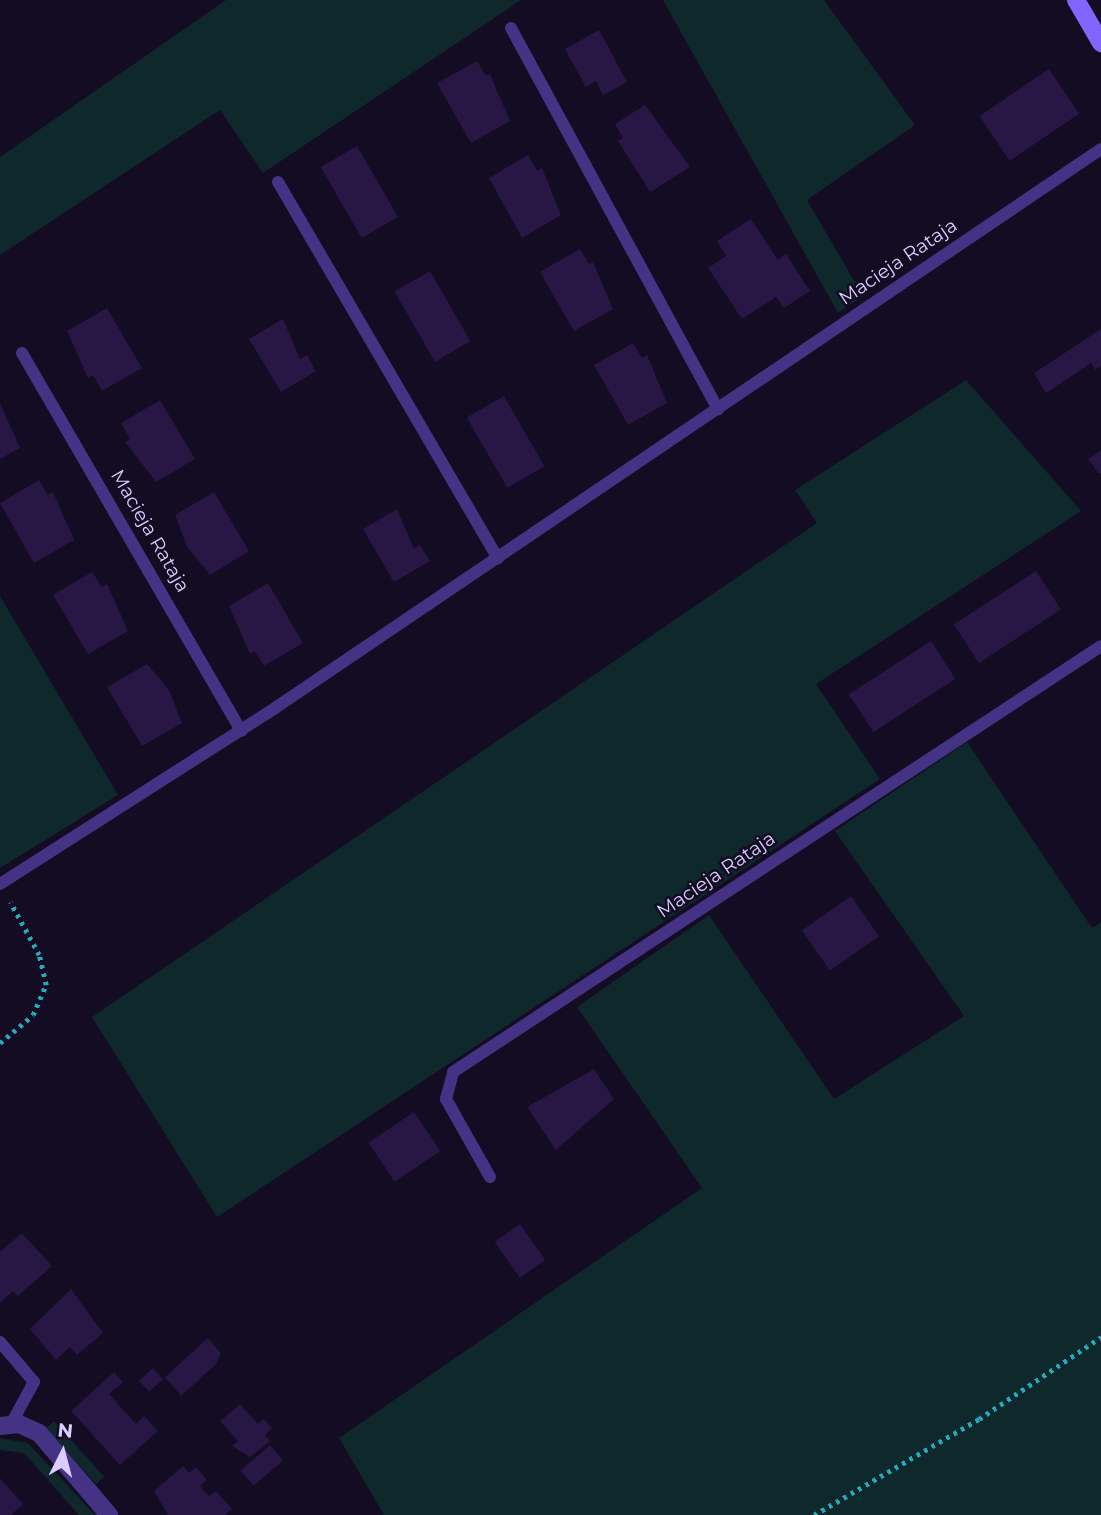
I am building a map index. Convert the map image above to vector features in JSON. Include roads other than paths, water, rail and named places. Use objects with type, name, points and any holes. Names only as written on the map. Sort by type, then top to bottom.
[{"type":"street","points":[[1076,0],[1101,43]]},
{"type":"street","points":[[5,1425],[39,1433],[109,1515]]},
{"type":"lane","points":[[511,28],[718,409]]},
{"type":"lane","name":"Macieja Rataja","points":[[0,884],[240,730],[498,558],[1101,149]]},
{"type":"lane","points":[[278,182],[498,558]]},
{"type":"lane","name":"Macieja Rataja","points":[[22,353],[240,730]]},
{"type":"lane","name":"Macieja Rataja","points":[[491,1177],[446,1099],[453,1072],[1101,646]]},
{"type":"lane","points":[[0,1342],[34,1382],[5,1425]]}]
